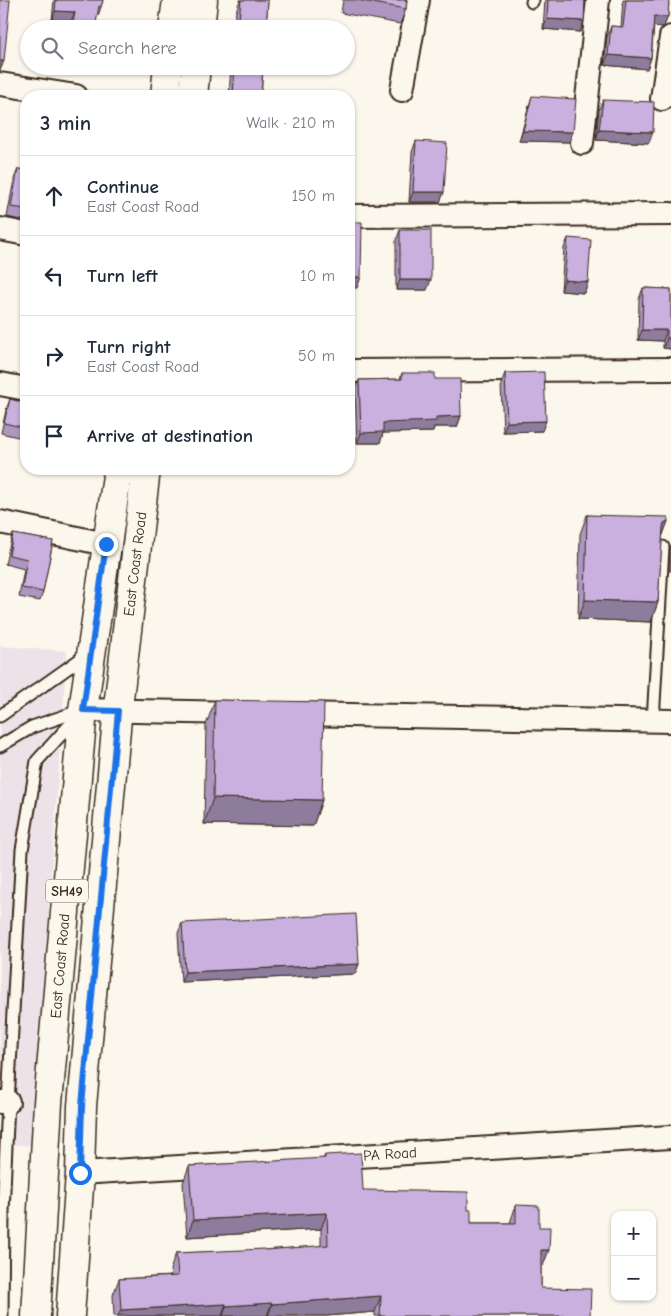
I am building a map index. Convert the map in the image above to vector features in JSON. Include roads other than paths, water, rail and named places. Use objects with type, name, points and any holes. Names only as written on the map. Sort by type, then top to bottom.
[{"type":"main road","points":[[174,20],[177,0]]},
{"type":"main road","points":[[201,20],[202,0]]},
{"type":"main road","points":[[166,90],[167,75]]},
{"type":"main road","points":[[194,90],[195,75]]},
{"type":"main road","name":"East Coast Road","points":[[36,1316],[48,1103],[83,710],[117,475]]},
{"type":"main road","name":"East Coast Road","points":[[70,1316],[80,1173],[82,1106],[118,711],[145,475]]},
{"type":"street","points":[[402,90],[418,0]]},
{"type":"street","points":[[582,143],[598,0]]},
{"type":"street","points":[[662,99],[671,37]]},
{"type":"street","points":[[0,84],[38,90]]},
{"type":"street","points":[[355,216],[671,214]]},
{"type":"street","points":[[0,229],[20,233]]},
{"type":"street","points":[[355,371],[671,370]]},
{"type":"street","points":[[0,384],[20,388]]},
{"type":"street","points":[[0,522],[106,544]]},
{"type":"street","points":[[83,710],[662,721]]},
{"type":"street","name":"PA Road","points":[[80,1173],[671,1137]]},
{"type":"lane","points":[[662,721],[663,547]]},
{"type":"lane","points":[[0,716],[92,650]]},
{"type":"lane","points":[[0,746],[32,727],[83,710]]},
{"type":"lane","points":[[2,1316],[4,1102],[22,850],[37,761],[83,710]]}]
